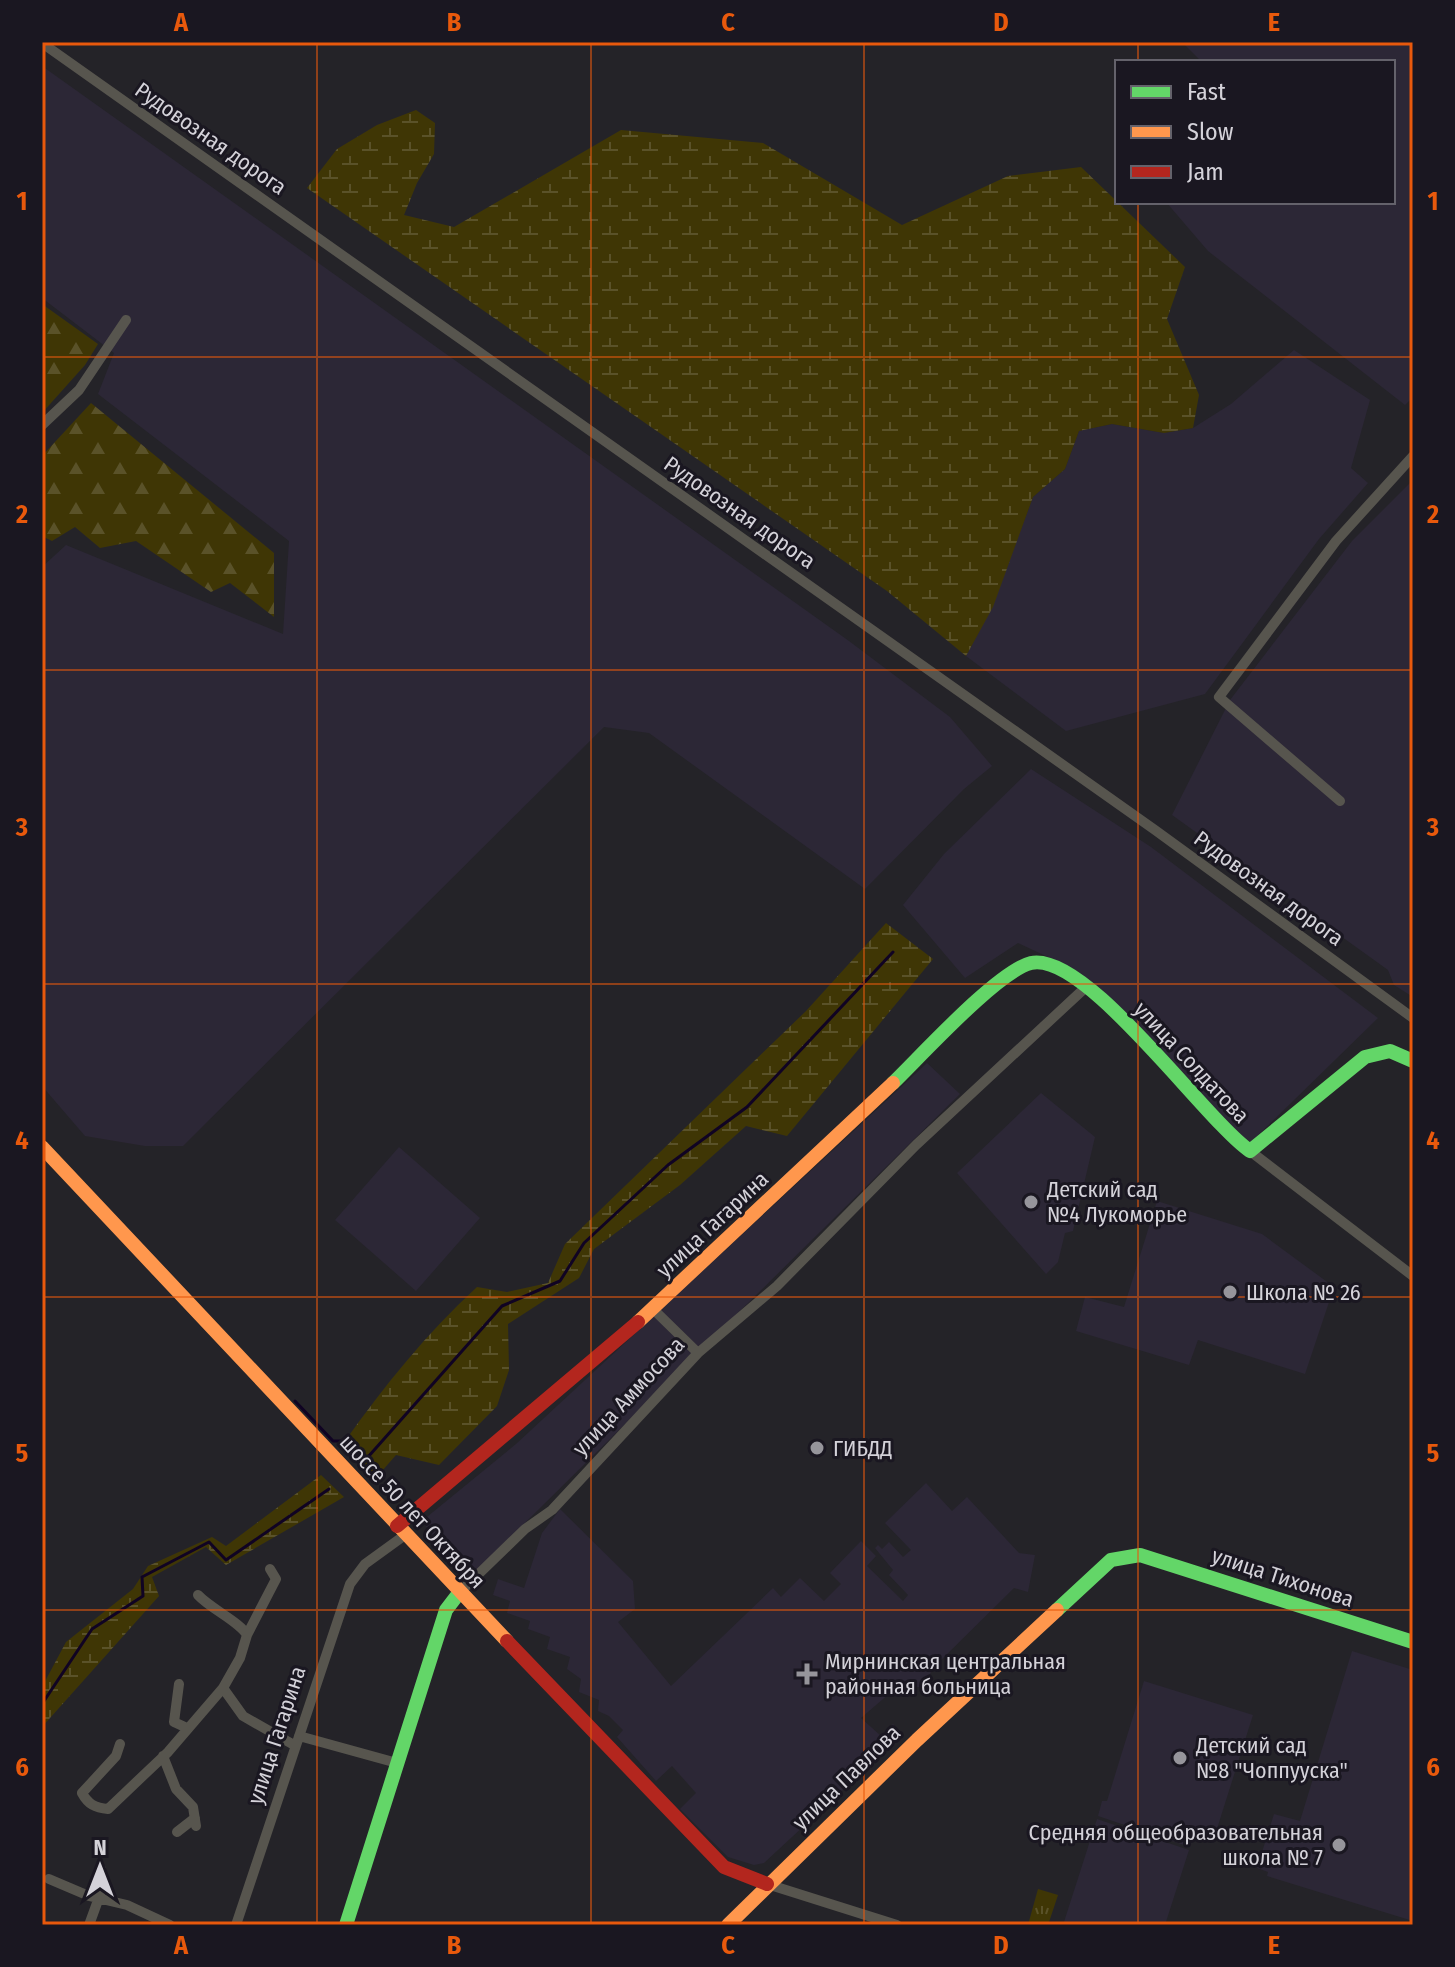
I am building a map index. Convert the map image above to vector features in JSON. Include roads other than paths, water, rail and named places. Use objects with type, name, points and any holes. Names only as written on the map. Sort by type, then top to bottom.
[{"type":"street","name":"Рудовозная дорога","points":[[42,43],[1117,802],[1413,1018]]},
{"type":"street","points":[[42,425],[79,390],[126,320]]},
{"type":"street","points":[[1340,801],[1219,697],[1336,541],[1413,456]]},
{"type":"street","name":"улица Гагарина","points":[[236,1925],[350,1584],[365,1564],[653,1309],[1007,975],[1032,963],[1055,964]]},
{"type":"street","name":"улица Солдатова","points":[[1055,964],[1086,987],[1173,1069],[1231,1138],[1413,1276]]},
{"type":"street","name":"улица Аммосова","points":[[346,1925],[446,1610],[459,1593],[525,1529],[552,1510],[698,1353],[777,1286],[916,1145],[1086,987]]},
{"type":"street","points":[[1250,1151],[1365,1057],[1390,1051],[1413,1061]]},
{"type":"street","name":"шоссе 50 лет Октября","points":[[42,1147],[459,1593],[724,1867],[767,1884]]},
{"type":"street","points":[[653,1309],[698,1353]]},
{"type":"street","name":"улица Тихонова","points":[[1140,1555],[1413,1642]]},
{"type":"street","name":"улица Павлова","points":[[728,1925],[767,1884],[1093,1574],[1111,1560],[1140,1555]]},
{"type":"street","points":[[120,1744],[116,1756],[82,1793],[88,1803],[108,1809],[163,1756],[223,1688],[276,1579],[270,1569]]},
{"type":"street","points":[[198,1595],[214,1612],[242,1626],[247,1635]]},
{"type":"street","points":[[179,1684],[174,1722],[187,1728]]},
{"type":"street","points":[[223,1688],[243,1716],[297,1741],[397,1763]]},
{"type":"street","points":[[163,1756],[176,1789],[193,1807],[195,1822],[177,1832]]},
{"type":"street","points":[[89,1925],[100,1898],[101,1869]]},
{"type":"street","points":[[49,1879],[127,1905],[170,1925]]},
{"type":"street","points":[[767,1884],[897,1925]]},
{"type":"waterway","points":[[360,1466],[502,1306],[560,1281],[584,1243],[668,1165],[747,1107],[893,952]]},
{"type":"waterway","points":[[295,1401],[333,1441],[345,1441]]},
{"type":"waterway","points":[[42,1704],[92,1629],[143,1596],[142,1577],[209,1542],[226,1560],[329,1489]]},
{"type":"place","name":"Детский сад №4 Лукоморье","points":[[1031,1202]]},
{"type":"place","name":"Школа № 26","points":[[1230,1292]]},
{"type":"place","name":"ГИБДД","points":[[817,1448]]},
{"type":"place","name":"Мирнинская центральная районная больница","points":[[807,1674]]},
{"type":"place","name":"Детский сад №8 \"Чоппууска\"","points":[[1180,1758]]},
{"type":"place","name":"Cредняя общеобразовательная школа № 7","points":[[1339,1845]]}]
